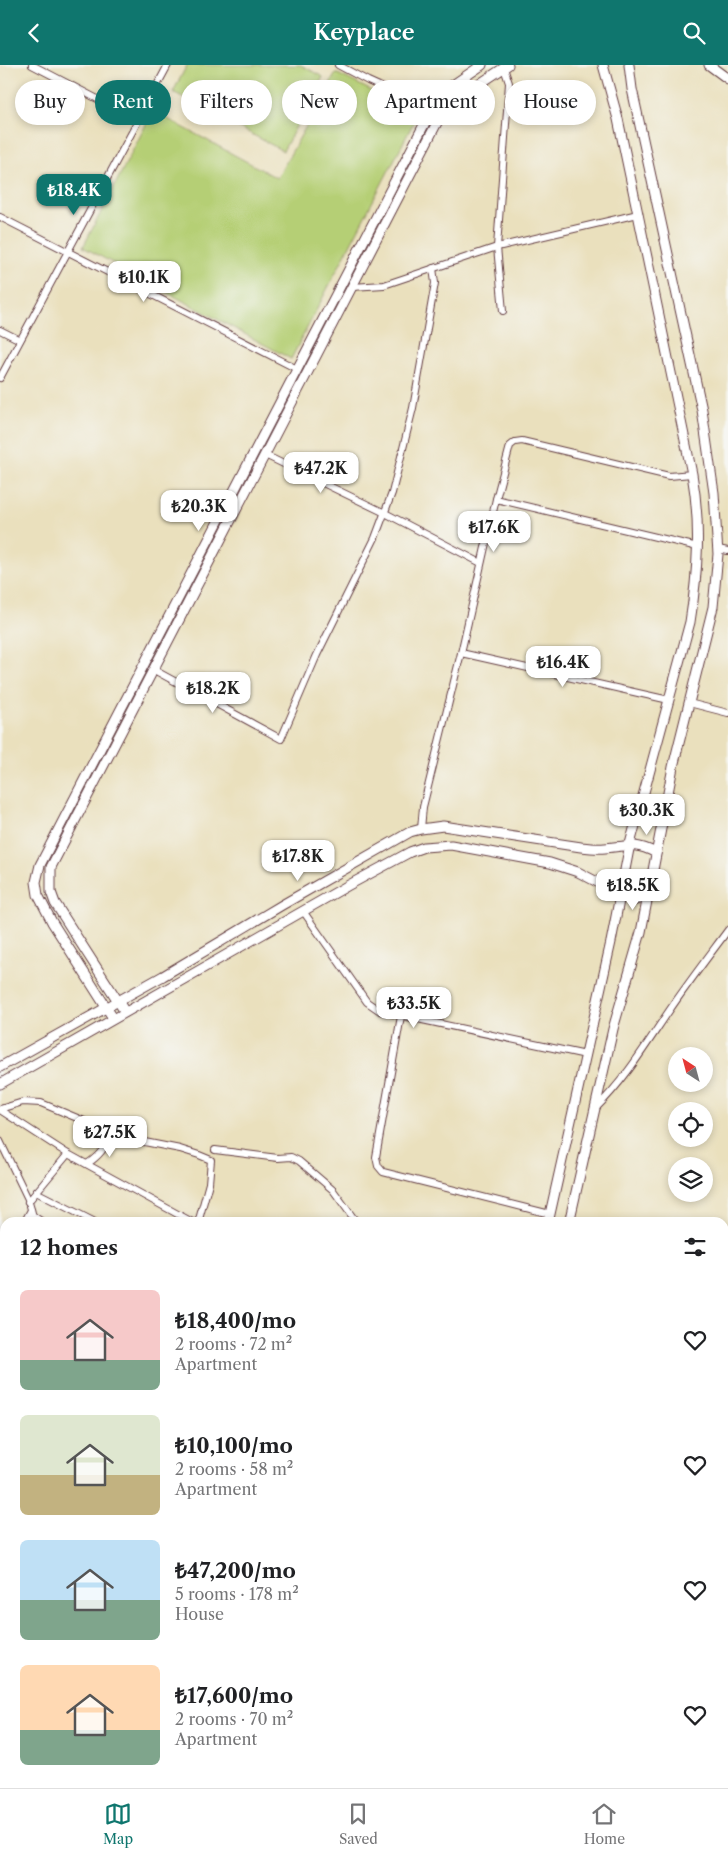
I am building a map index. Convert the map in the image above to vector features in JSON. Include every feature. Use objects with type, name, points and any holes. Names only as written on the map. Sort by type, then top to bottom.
[{"type":"street","points":[[32,65],[95,98]]},
{"type":"street","points":[[160,80],[168,65]]},
{"type":"street","points":[[338,65],[367,80]]},
{"type":"street","points":[[460,80],[482,65]]},
{"type":"street","points":[[549,1217],[586,1055],[630,844],[690,622],[696,585],[698,547],[697,513],[692,474],[618,119],[603,65]]},
{"type":"street","points":[[570,1217],[613,1029],[641,932],[673,767],[713,607],[718,549],[714,493],[702,410],[632,89],[630,65]]},
{"type":"street","points":[[709,65],[728,79]]},
{"type":"street","points":[[125,1012],[55,903],[52,892],[51,867],[441,115],[448,105],[506,66],[509,83],[497,247],[503,311]]},
{"type":"street","points":[[0,378],[135,125]]},
{"type":"street","points":[[113,1018],[52,922],[38,895],[36,882],[40,865],[424,125]]},
{"type":"street","points":[[352,287],[384,285],[497,247],[638,214]]},
{"type":"street","points":[[0,217],[297,369]]},
{"type":"street","points":[[154,669],[282,739],[317,655],[386,513],[398,473],[413,408],[435,283],[433,267]]},
{"type":"street","points":[[0,330],[20,340]]},
{"type":"street","points":[[421,829],[422,814],[508,448],[517,441],[522,441],[668,476],[692,474]]},
{"type":"street","points":[[265,455],[386,513],[481,563]]},
{"type":"street","points":[[496,499],[698,547]]},
{"type":"street","points":[[718,549],[728,551]]},
{"type":"street","points":[[461,653],[669,700]]},
{"type":"street","points":[[689,703],[728,713]]},
{"type":"street","points":[[0,1067],[107,1008],[400,837],[421,829],[457,828],[581,847],[603,848],[630,844],[656,853]]},
{"type":"street","points":[[0,1084],[113,1018],[410,852],[437,845],[451,845],[550,863],[578,872],[620,894],[636,900],[648,897]]},
{"type":"street","points":[[303,911],[367,1002],[380,1011],[586,1055]]},
{"type":"street","points":[[595,1109],[612,1093],[631,1068],[686,987],[728,930]]},
{"type":"street","points":[[401,1016],[376,1157],[380,1170],[383,1173],[542,1217]]},
{"type":"street","points":[[0,1109],[23,1102],[41,1103],[82,1120],[109,1135],[180,1149],[211,1161],[209,1183],[200,1217]]},
{"type":"street","points":[[0,1109],[68,1154],[183,1217]]},
{"type":"street","points":[[87,1164],[102,1151],[109,1135]]},
{"type":"street","points":[[0,1141],[28,1202],[33,1217]]},
{"type":"street","points":[[215,1150],[278,1158],[291,1157],[300,1161],[333,1190],[353,1217]]},
{"type":"street","points":[[28,1202],[68,1154]]},
{"type":"street","points":[[36,1192],[85,1217]]},
{"type":"street","points":[[29,1217],[32,1213]]},
{"type":"street","points":[[32,1213],[37,1217]]},
{"type":"green space","points":[[187,65],[301,65],[323,77],[321,80],[282,80],[282,125],[297,125],[283,151],[235,125],[272,125],[272,80],[181,80],[181,96],[173,92]]},
{"type":"green space","points":[[336,73],[350,80],[332,80]]},
{"type":"green space","points":[[357,84],[367,88],[367,125],[412,125],[291,359],[83,247],[146,125],[171,125],[171,121],[277,178],[307,125],[357,125]]}]
